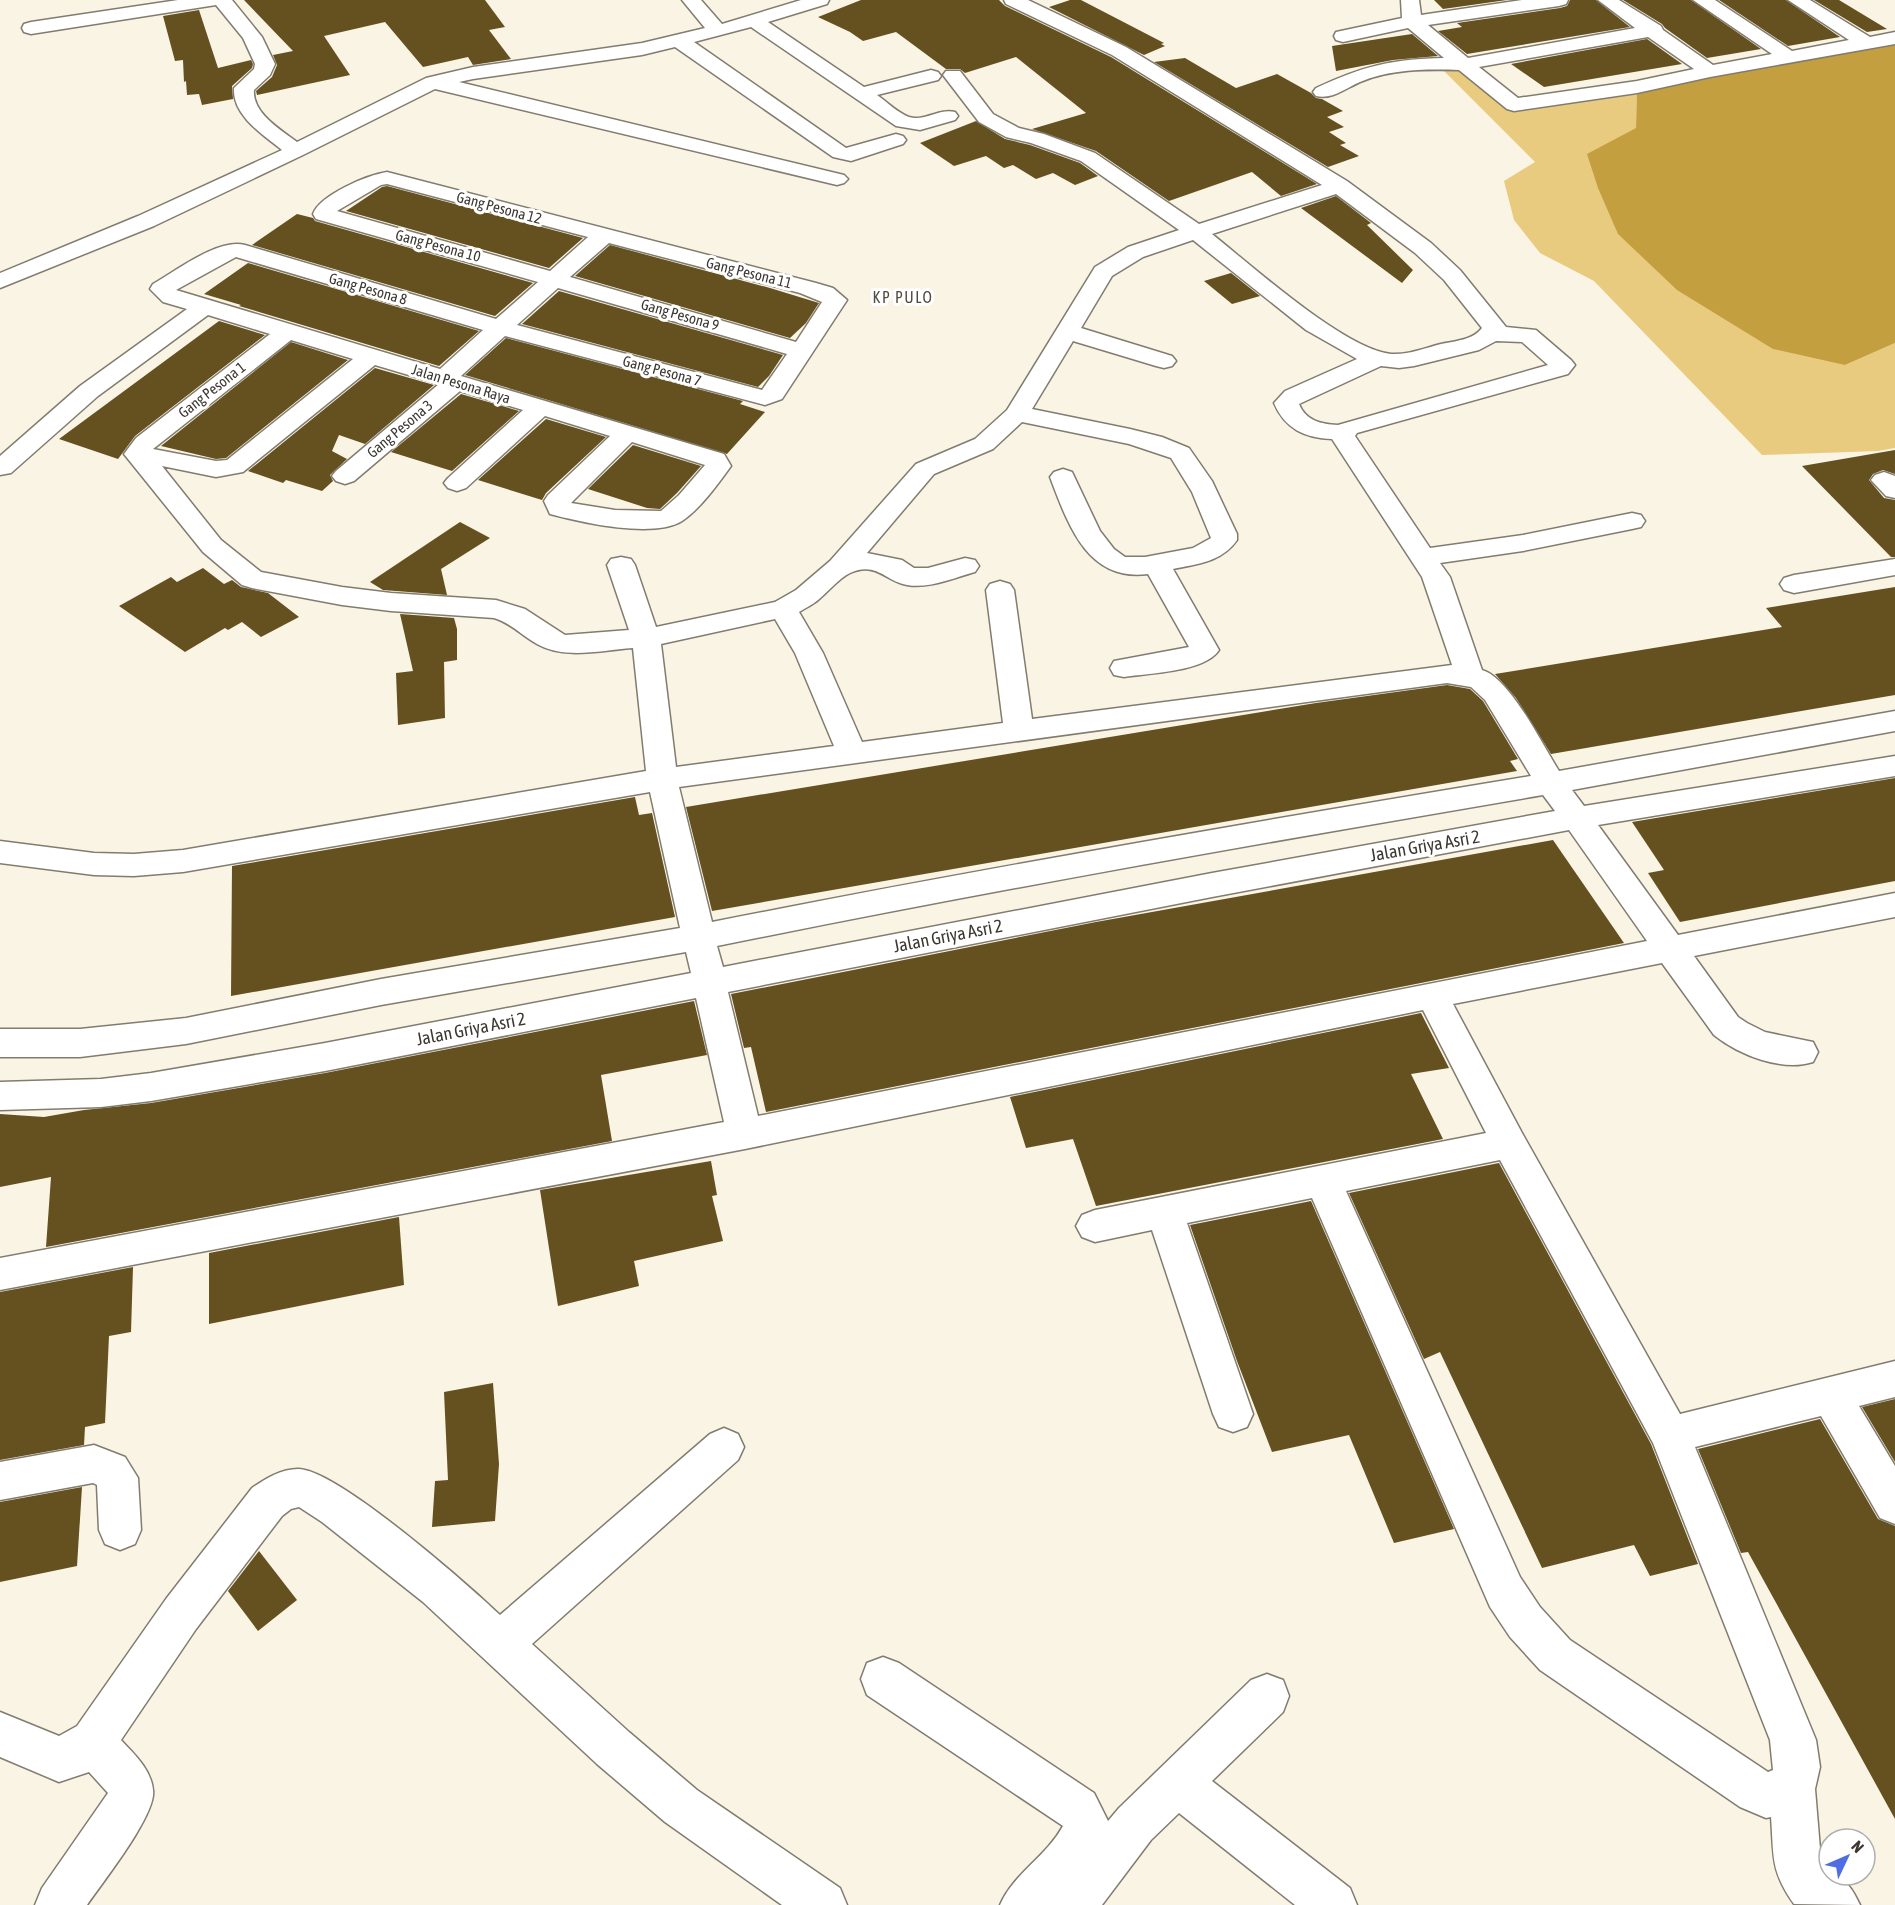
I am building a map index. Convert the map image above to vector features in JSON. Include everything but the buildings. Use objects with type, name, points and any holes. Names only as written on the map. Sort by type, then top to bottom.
[{"type":"street","points":[[31,28],[214,0]]},
{"type":"street","points":[[222,0],[252,37],[265,64],[263,71],[244,88],[244,98],[251,113],[296,151]]},
{"type":"street","points":[[691,0],[718,31]]},
{"type":"street","points":[[0,281],[146,221],[296,151],[433,82],[473,73],[611,54],[679,41],[820,0]]},
{"type":"street","points":[[859,94],[942,75],[986,118],[1013,134],[1037,138],[1088,157],[1196,232],[1332,336],[1377,359],[1397,361],[1456,348],[1485,339],[1491,334],[1494,327],[1452,275],[1423,248],[1339,186],[1119,51],[1013,0]]},
{"type":"street","points":[[1032,8],[1060,0]]},
{"type":"street","points":[[1410,0],[1412,22],[1514,105],[1637,87],[1710,71],[1895,38]]},
{"type":"street","points":[[1343,36],[1412,22],[1559,0]]},
{"type":"street","points":[[1607,0],[1654,30],[1710,71]]},
{"type":"street","points":[[1702,0],[1789,57]]},
{"type":"street","points":[[1805,1],[1867,43]]},
{"type":"street","points":[[754,21],[859,94],[906,123],[920,123],[948,116]]},
{"type":"street","points":[[1323,92],[1374,71],[1436,63],[1464,64],[1654,30]]},
{"type":"street","points":[[679,41],[840,153],[851,155],[896,141]]},
{"type":"street","points":[[433,82],[582,116],[837,180]]},
{"type":"street","name":"Gang Pesona 10","points":[[394,179],[375,180],[325,210],[324,214],[556,279]]},
{"type":"street","name":"Gang Pesona 12","points":[[394,179],[603,236]]},
{"type":"street","points":[[139,453],[212,546],[252,579],[391,602],[496,609],[515,615],[546,637],[561,644],[646,638],[783,609],[806,596],[840,567],[923,471],[984,444],[1017,414],[1103,272],[1115,262],[1132,253],[1339,186]]},
{"type":"street","name":"Gang Pesona 3","points":[[345,476],[450,380],[500,328],[603,236]]},
{"type":"street","name":"Gang Pesona 11","points":[[603,236],[831,296],[835,300],[834,303],[803,351]]},
{"type":"street","name":"Jalan Pesona Raya","points":[[237,250],[223,253],[161,289],[171,297],[628,432],[717,461],[718,466],[666,519],[643,521],[561,509],[557,506],[557,501],[628,432]]},
{"type":"street","name":"Gang Pesona 8","points":[[237,250],[500,328]]},
{"type":"street","name":"Gang Pesona 9","points":[[556,279],[803,351]]},
{"type":"street","points":[[1,472],[89,391],[204,307]]},
{"type":"street","name":"Gang Pesona 7","points":[[500,328],[763,397],[773,394],[803,351]]},
{"type":"street","name":"Gang Pesona 1","points":[[139,453],[288,331]]},
{"type":"street","points":[[1066,331],[1164,361]]},
{"type":"street","points":[[1377,359],[1294,396],[1286,404],[1293,417],[1310,429],[1343,432],[1348,428],[1559,369],[1563,365],[1529,336],[1491,334]]},
{"type":"street","points":[[139,453],[216,469],[234,467],[370,357]]},
{"type":"street","points":[[457,483],[540,407]]},
{"type":"street","points":[[1017,414],[1169,447],[1180,454],[1208,498],[1224,534],[1224,540],[1208,553],[1156,563],[1126,566],[1114,563],[1102,555],[1078,513],[1063,477]]},
{"type":"street","points":[[1343,432],[1342,436],[1436,576],[1470,676]]},
{"type":"street","points":[[1422,557],[1523,543],[1632,521]]},
{"type":"street","points":[[840,567],[865,561],[892,566],[908,577],[930,576],[965,566]]},
{"type":"street","points":[[1124,668],[1194,657],[1205,650],[1156,563]]},
{"type":"street","points":[[621,564],[646,638],[662,779],[745,1134]]},
{"type":"street","points":[[1794,584],[1895,567]]},
{"type":"street","points":[[999,590],[1019,730]]},
{"type":"street","points":[[783,609],[809,653],[852,753]]},
{"type":"street","points":[[0,852],[94,864],[134,865],[183,861],[662,779],[1447,674],[1470,676],[1480,679],[1496,693],[1551,783],[1726,1026],[1737,1035],[1761,1046],[1801,1052]]},
{"type":"street","points":[[0,1043],[80,1043],[186,1031],[381,992],[700,939],[854,906],[1225,838],[1551,783],[1895,721]]},
{"type":"street","name":"Jalan Griya Asri 2","points":[[0,1096],[101,1093],[151,1087],[337,1055],[709,980],[1576,818],[1895,766]]},
{"type":"street","points":[[0,1274],[745,1134],[1432,995],[1892,911]]},
{"type":"street","points":[[1432,995],[1509,1143],[1670,1435],[1793,1740],[1797,1767],[1792,1789],[1798,1869],[1811,1887],[1836,1905]]},
{"type":"street","points":[[1095,1226],[1509,1143]]},
{"type":"street","points":[[1323,1181],[1505,1592],[1525,1622],[1555,1655],[1756,1791],[1766,1795],[1792,1789]]},
{"type":"street","points":[[1165,1213],[1233,1414]]},
{"type":"street","points":[[1670,1435],[1895,1379]]},
{"type":"street","points":[[1830,1395],[1895,1504]]},
{"type":"street","points":[[500,1644],[724,1447]]},
{"type":"street","points":[[0,1480],[94,1464],[104,1467],[117,1478],[120,1530]]},
{"type":"street","points":[[0,1734],[59,1759],[74,1756],[93,1742],[181,1614],[267,1502],[281,1492],[292,1488],[305,1490],[337,1508],[438,1587],[681,1806],[823,1905]]},
{"type":"street","points":[[883,1679],[1078,1809],[1082,1814],[1086,1825],[1082,1842],[1024,1905]]},
{"type":"street","points":[[1072,1905],[1135,1824],[1267,1696]]},
{"type":"street","points":[[59,1905],[128,1806],[130,1791],[128,1782],[93,1742]]},
{"type":"street","points":[[1177,1784],[1333,1905]]},
{"type":"shaded area","points":[[1887,40],[1895,45],[1895,343],[1845,365],[1773,349],[1677,290],[1618,234],[1598,188],[1587,154],[1636,128],[1637,87]]},
{"type":"shaded area","points":[[1436,63],[1464,64],[1514,105],[1637,87],[1636,128],[1845,365],[1895,343],[1895,448],[1878,451],[1762,455],[1594,281],[1540,253],[1514,220],[1504,181],[1535,162]]},
{"type":"district","name":"KP PULO","points":[[903,297]]}]
